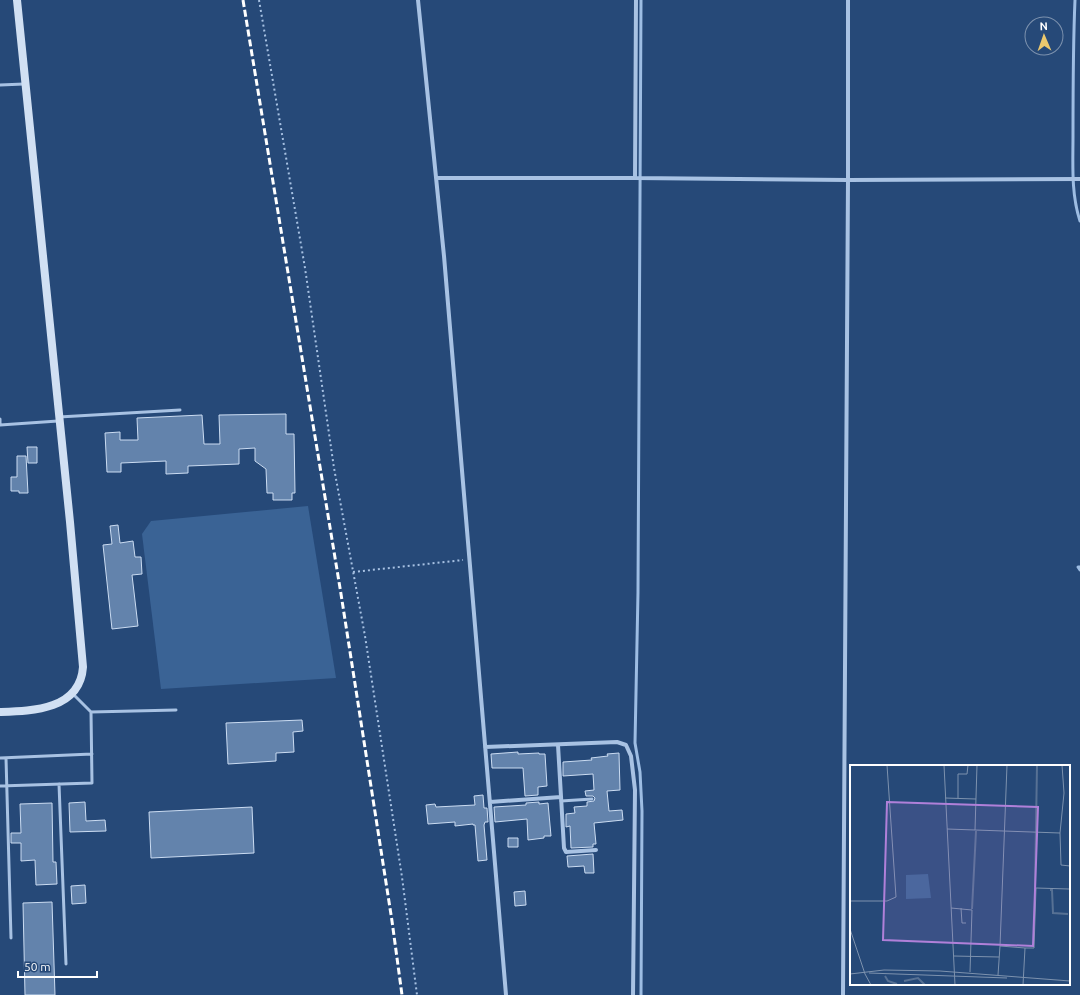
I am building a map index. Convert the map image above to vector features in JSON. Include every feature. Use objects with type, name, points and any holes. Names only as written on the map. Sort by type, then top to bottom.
[{"type":"street","points":[[0,712],[26,712],[48,708],[55,705],[72,694],[79,685],[83,668],[70,522],[17,0]]},
{"type":"street","points":[[418,0],[445,264],[506,995]]},
{"type":"street","points":[[635,178],[636,0]]},
{"type":"street","points":[[842,995],[848,0]]},
{"type":"street","points":[[436,178],[848,180],[1080,179]]},
{"type":"street","points":[[485,747],[617,742],[626,745],[631,756],[634,790],[633,995]]},
{"type":"street","points":[[558,745],[564,848],[566,852],[596,850]]},
{"type":"street","points":[[490,802],[561,799]]},
{"type":"lane","points":[[0,85],[26,84]]},
{"type":"lane","points":[[0,419],[0,425],[180,410]]},
{"type":"lane","points":[[72,694],[91,712],[176,710]]},
{"type":"lane","points":[[0,786],[92,784],[91,712]]},
{"type":"lane","points":[[0,758],[92,754]]},
{"type":"lane","points":[[6,758],[11,938]]},
{"type":"lane","points":[[59,784],[66,964]]},
{"type":"lane","points":[[561,799],[592,799]]},
{"type":"path","points":[[259,0],[305,268],[334,468],[365,636],[402,876],[417,995]]},
{"type":"path","points":[[353,572],[470,560]]},
{"type":"shaded area","points":[[308,506],[336,678],[161,689],[142,534],[151,521]]},
{"type":"building","points":[[286,414],[286,434],[294,434],[295,493],[292,493],[292,500],[273,500],[273,493],[267,493],[266,469],[255,461],[255,448],[239,449],[239,464],[188,466],[188,473],[166,474],[166,461],[121,463],[121,472],[107,472],[105,433],[120,432],[120,440],[138,440],[137,418],[202,415],[204,444],[220,444],[219,415]]},
{"type":"building","points":[[27,447],[37,447],[37,463],[28,463]]},
{"type":"building","points":[[17,456],[26,456],[28,493],[11,491],[11,477],[17,477]]},
{"type":"building","points":[[118,525],[120,543],[133,541],[135,557],[141,557],[142,574],[132,575],[138,626],[112,629],[103,545],[112,544],[110,526]]},
{"type":"building","points":[[302,720],[303,731],[293,732],[294,752],[276,753],[276,761],[228,764],[226,723]]},
{"type":"building","points":[[518,752],[518,754],[545,754],[547,786],[538,787],[538,795],[525,796],[523,768],[492,768],[491,754]]},
{"type":"building","points":[[619,753],[620,790],[607,791],[609,811],[622,810],[623,820],[594,823],[596,844],[593,844],[593,847],[571,848],[570,826],[566,827],[566,814],[575,813],[574,807],[587,806],[587,802],[594,801],[595,798],[593,796],[586,796],[585,791],[594,790],[593,774],[563,776],[563,762],[592,760],[591,758]]},
{"type":"building","points":[[483,795],[484,808],[487,808],[488,822],[485,822],[484,825],[487,860],[478,861],[475,825],[455,826],[455,822],[428,824],[426,805],[435,804],[436,807],[475,805],[474,796]]},
{"type":"building","points":[[85,802],[86,821],[105,820],[106,831],[70,832],[69,803]]},
{"type":"building","points":[[539,802],[539,804],[548,803],[551,836],[528,840],[527,819],[495,822],[494,807],[526,805],[526,803]]},
{"type":"building","points":[[52,803],[53,862],[56,862],[57,884],[36,885],[35,860],[21,861],[21,843],[11,843],[11,833],[21,833],[20,804]]},
{"type":"building","points":[[252,807],[254,853],[151,858],[149,812]]},
{"type":"building","points":[[508,838],[518,838],[518,847],[508,847]]},
{"type":"building","points":[[593,854],[594,873],[585,873],[584,866],[568,867],[567,856]]},
{"type":"building","points":[[85,885],[86,903],[72,904],[71,886]]},
{"type":"building","points":[[525,891],[526,905],[515,906],[514,892]]},
{"type":"building","points":[[52,902],[55,995],[25,995],[23,903]]},
{"type":"waterway","points":[[641,0],[638,592],[635,743],[640,772],[642,811],[641,995]]},
{"type":"waterway","points":[[1075,0],[1073,168],[1075,200],[1080,221]]},
{"type":"waterway","points":[[1080,567],[1078,567],[1080,570]]},
{"type":"railway","points":[[243,0],[341,594],[392,921],[402,995]]}]
